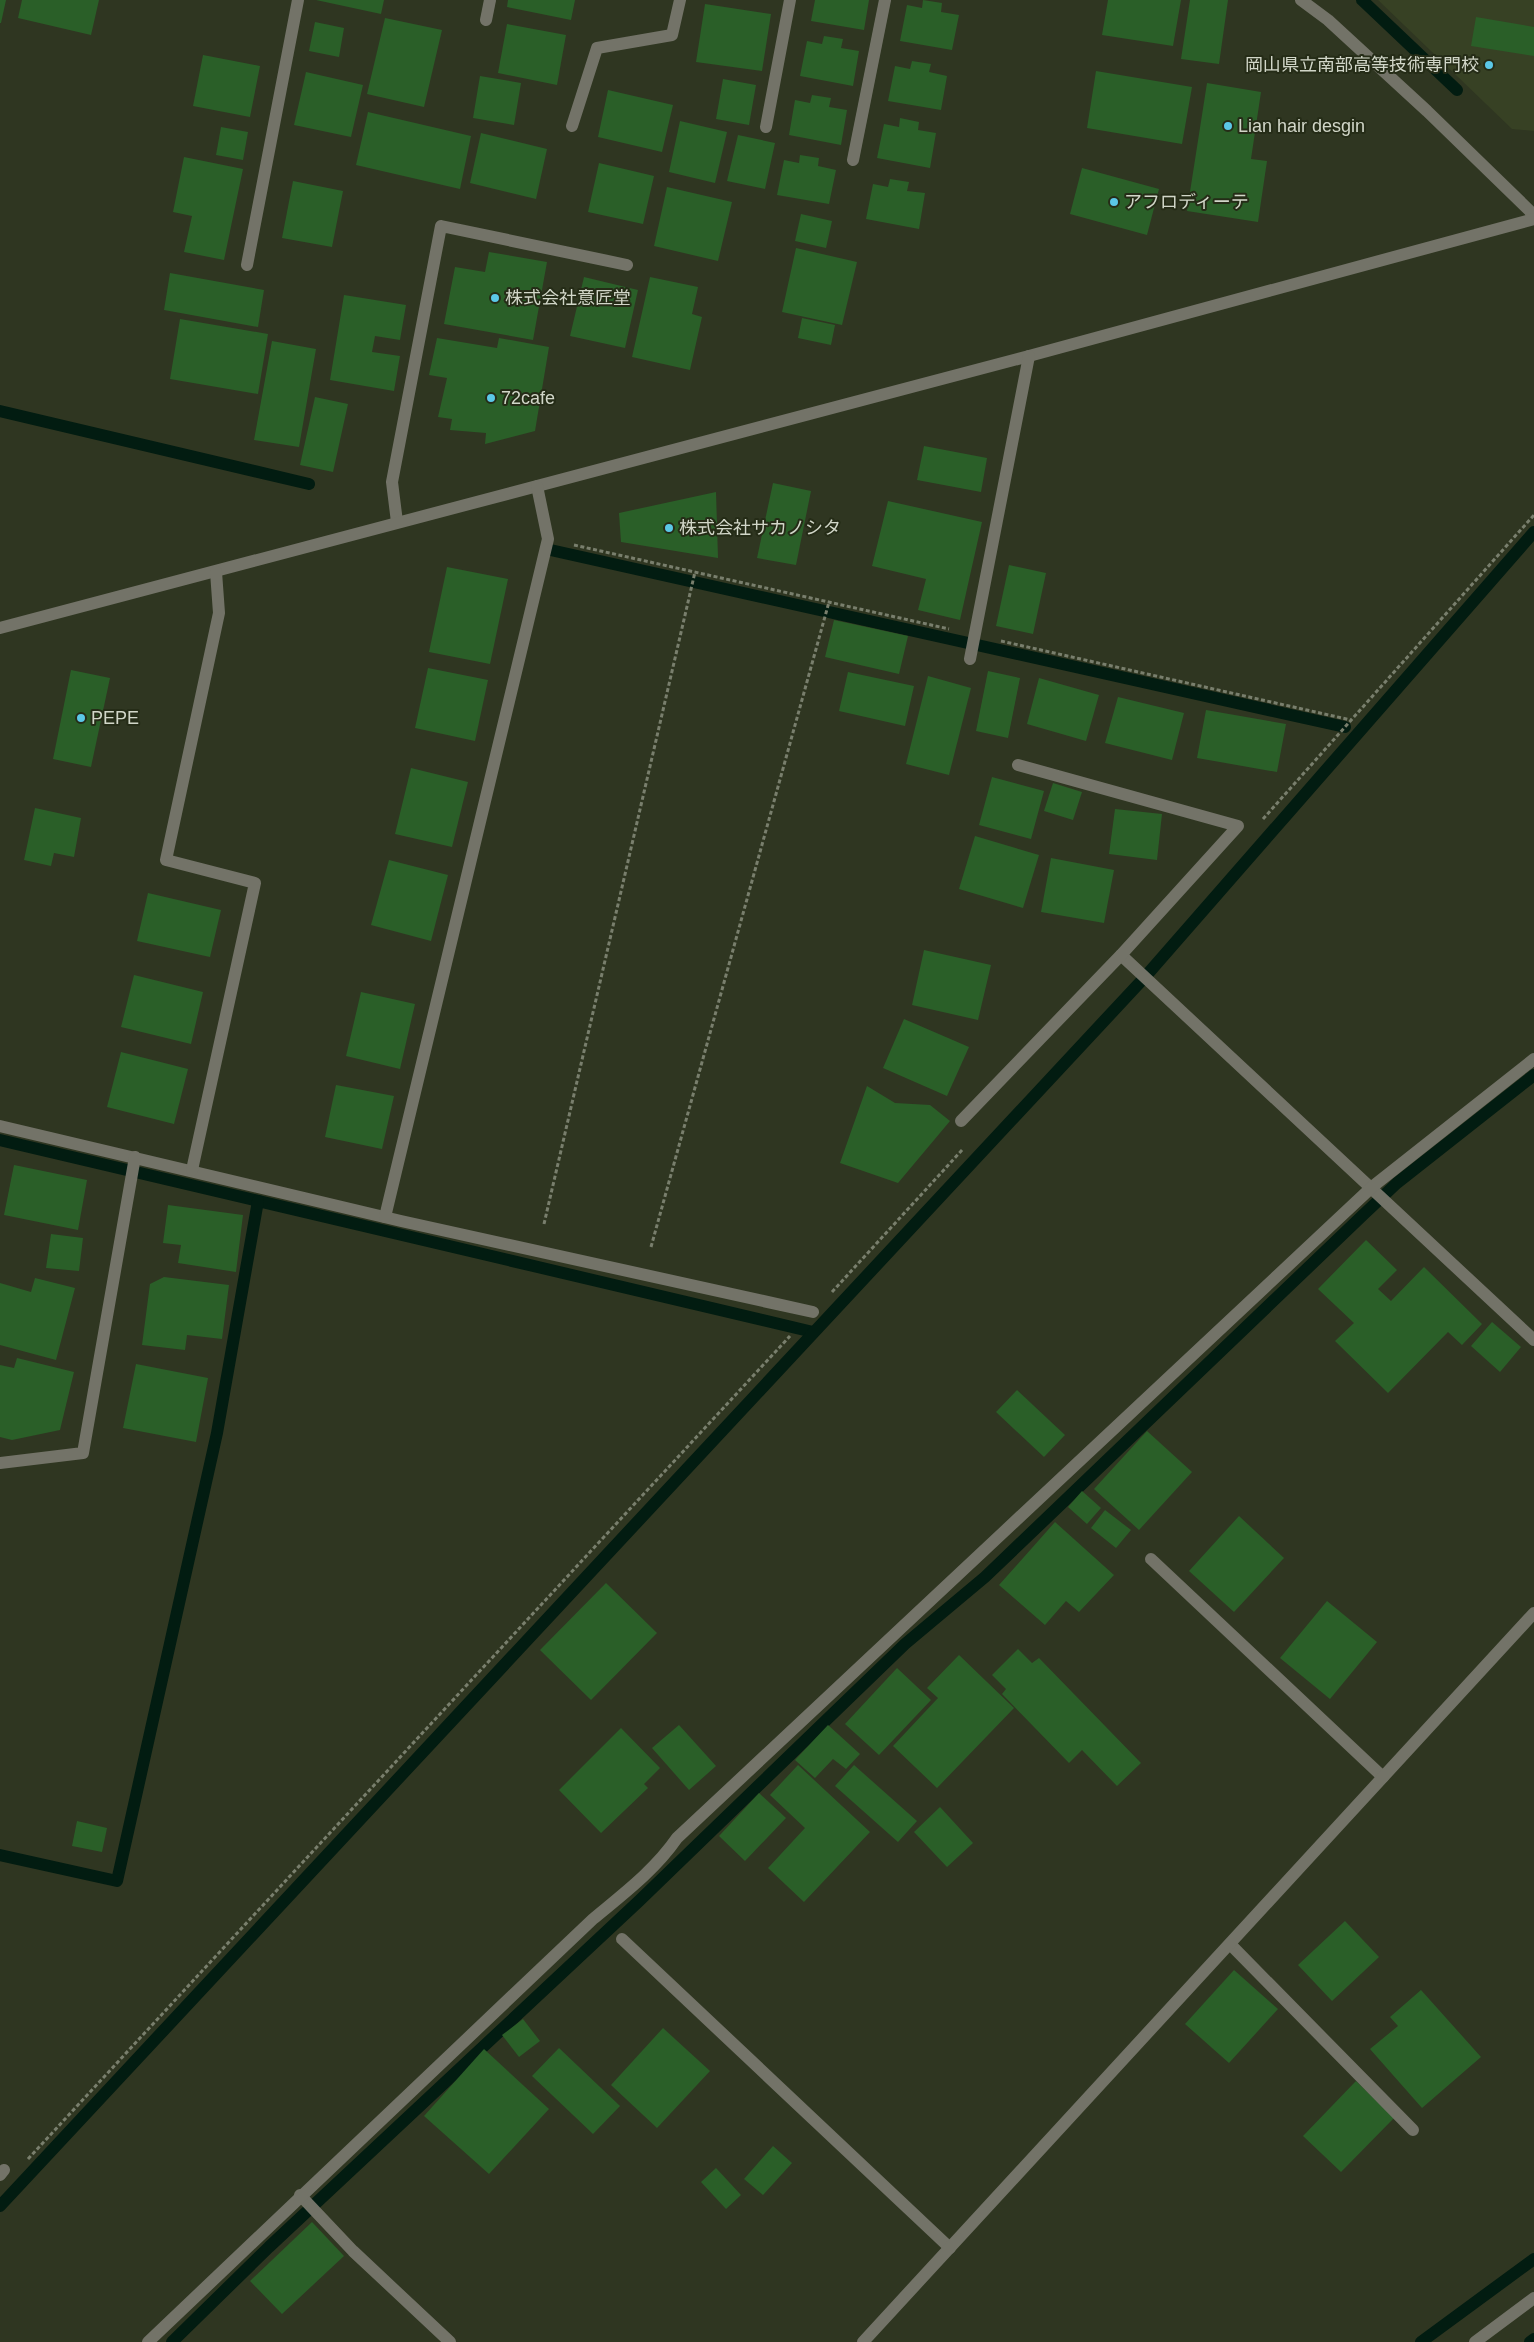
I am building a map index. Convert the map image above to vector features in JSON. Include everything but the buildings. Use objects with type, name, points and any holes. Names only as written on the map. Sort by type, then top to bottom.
[{"type":"street","points":[[247,264],[298,0]]},
{"type":"street","points":[[486,20],[490,0]]},
{"type":"street","points":[[572,126],[597,48],[672,34],[680,0]]},
{"type":"street","points":[[766,127],[790,0]]},
{"type":"street","points":[[854,160],[885,0]]},
{"type":"street","points":[[1301,0],[1328,20],[1371,59],[1534,217]]},
{"type":"street","points":[[0,628],[1029,356],[1534,217]]},
{"type":"street","points":[[397,522],[392,482],[441,226],[627,264]]},
{"type":"street","points":[[970,659],[1029,356]]},
{"type":"street","points":[[385,1217],[548,539],[537,486]]},
{"type":"street","points":[[192,1170],[255,883],[166,860],[218,614],[216,572]]},
{"type":"street","points":[[961,1121],[1121,955],[1238,826],[1018,765]]},
{"type":"street","points":[[1121,955],[1380,1194],[1534,1340]]},
{"type":"street","points":[[148,2342],[304,2199],[593,1920],[639,1881],[677,1838],[1380,1194],[1534,1060]]},
{"type":"street","points":[[0,1126],[385,1217],[813,1312]]},
{"type":"street","points":[[0,1463],[82,1454],[135,1157]]},
{"type":"street","points":[[1151,1559],[1383,1778]]},
{"type":"street","points":[[864,2342],[1534,1613]]},
{"type":"street","points":[[622,1939],[950,2248]]},
{"type":"street","points":[[1230,1944],[1413,2130]]},
{"type":"street","points":[[304,2199],[353,2251],[450,2342]]},
{"type":"street","points":[[1475,2342],[1534,2298]]},
{"type":"path","points":[[1259,824],[1534,515]]},
{"type":"path","points":[[538,1251],[695,572]]},
{"type":"path","points":[[643,1275],[829,602]]},
{"type":"path","points":[[2,2173],[23,2164],[966,1146]]},
{"type":"shaded area","name":"岡山県立南部高等技術専門校","points":[[1378,0],[1534,0],[1534,131],[1512,129]]},
{"type":"waterway","points":[[1362,0],[1457,90]]},
{"type":"waterway","points":[[0,411],[309,484]]},
{"type":"waterway","points":[[0,2206],[1145,977],[1534,532]]},
{"type":"waterway","points":[[546,549],[1345,727]]},
{"type":"waterway","points":[[172,2342],[269,2247],[639,1901],[905,1644],[985,1577],[1397,1183],[1534,1075]]},
{"type":"waterway","points":[[0,1140],[813,1332]]},
{"type":"waterway","points":[[0,1855],[117,1881],[217,1433],[258,1201]]},
{"type":"waterway","points":[[1421,2342],[1534,2259]]},
{"type":"waterway","points":[[1530,2342],[1534,2339]]},
{"type":"place","name":"岡山県立南部高等技術専門校","points":[[1489,65]]},
{"type":"place","name":"Lian hair desgin","points":[[1228,126]]},
{"type":"place","name":"アフロディーテ","points":[[1114,202]]},
{"type":"place","name":"株式会社意匠堂","points":[[495,298]]},
{"type":"place","name":"72cafe","points":[[491,398]]},
{"type":"place","name":"株式会社サカノシタ","points":[[669,528]]},
{"type":"place","name":"PEPE","points":[[81,718]]}]
